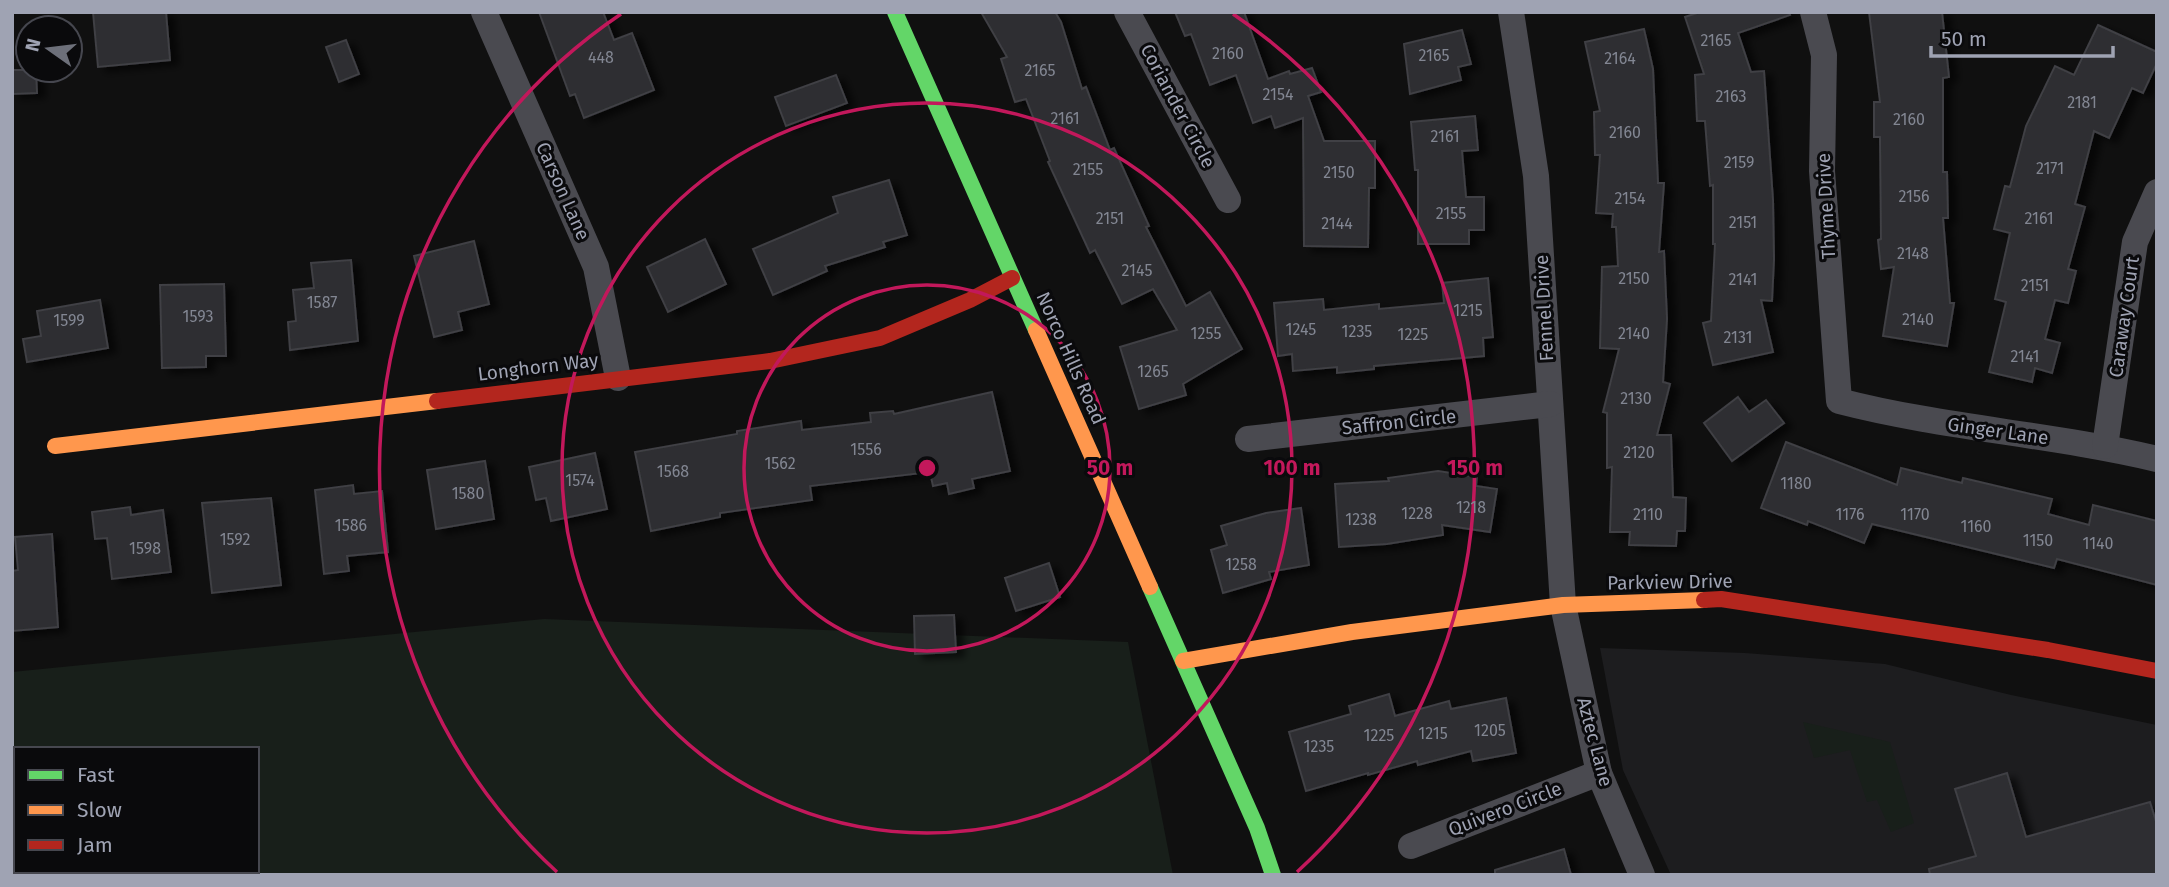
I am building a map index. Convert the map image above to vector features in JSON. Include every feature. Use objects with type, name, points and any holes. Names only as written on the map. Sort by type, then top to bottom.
[{"type":"street","name":"Carson Lane","points":[[484,12],[596,267],[618,378]]},
{"type":"street","name":"Norco Hills Road","points":[[895,12],[1257,828],[1273,875]]},
{"type":"street","name":"Coriander Circle","points":[[1127,12],[1228,200]]},
{"type":"street","name":"Fennel Drive","points":[[1511,12],[1536,176],[1563,605]]},
{"type":"street","name":"Thyme Drive","points":[[1814,12],[1824,55],[1822,171],[1839,401]]},
{"type":"street","name":"Caraway Court","points":[[2105,446],[2135,242],[2157,192]]},
{"type":"street","name":"Longhorn Way","points":[[55,446],[770,360],[880,338],[971,300],[1012,278]]},
{"type":"street","name":"Ginger Lane","points":[[1839,401],[1893,415],[2105,446],[2157,459]]},
{"type":"street","name":"Saffron Circle","points":[[1248,439],[1550,404]]},
{"type":"street","name":"Parkview Drive","points":[[1183,661],[1352,632],[1563,605],[1721,599],[2048,650],[2157,671]]},
{"type":"street","name":"Aztec Lane","points":[[1563,605],[1599,773],[1642,875]]},
{"type":"street","name":"Quivero Circle","points":[[1411,846],[1599,773]]},
{"type":"shaded area","points":[[544,619],[1128,642],[1173,875],[12,875],[12,672]]},
{"type":"shaded area","points":[[1600,648],[1745,653],[1885,664],[2011,695],[2157,725],[2157,875],[1671,875],[1623,770]]},
{"type":"shaded area","points":[[1803,722],[1890,742],[1914,823],[1891,832],[1877,800],[1867,802],[1850,750],[1814,758]]},
{"type":"building","points":[[93,12],[166,12],[170,60],[98,67]]},
{"type":"building","points":[[539,12],[603,12],[614,40],[632,33],[654,90],[584,118],[575,94],[570,96]]},
{"type":"building","points":[[981,12],[1055,12],[1061,22],[1082,89],[1086,87],[1110,150],[1114,148],[1149,226],[1146,227],[1186,306],[1210,292],[1242,349],[1183,384],[1186,395],[1139,409],[1120,347],[1177,330],[1153,289],[1122,304],[1095,250],[1090,253],[1048,162],[1050,161],[1026,99],[1015,102],[1001,59],[1007,57]]},
{"type":"building","points":[[1175,12],[1244,12],[1268,79],[1289,71],[1290,74],[1312,68],[1321,92],[1308,96],[1324,141],[1375,141],[1375,188],[1369,188],[1368,247],[1304,246],[1303,118],[1275,128],[1271,116],[1253,123],[1236,75],[1210,85],[1191,34],[1185,36]]},
{"type":"building","points":[[1700,12],[1789,12],[1790,15],[1738,33],[1751,72],[1764,71],[1773,200],[1774,259],[1772,301],[1761,300],[1773,352],[1713,365],[1703,323],[1711,321],[1715,244],[1713,185],[1710,186],[1705,121],[1697,121],[1695,75],[1704,74],[1685,17]]},
{"type":"building","points":[[1869,12],[1942,12],[1949,77],[1943,78],[1943,172],[1947,172],[1948,218],[1943,218],[1950,303],[1954,303],[1947,346],[1883,336],[1894,267],[1881,269],[1878,240],[1881,239],[1880,137],[1874,137],[1874,102],[1880,102]]},
{"type":"building","points":[[2098,25],[2157,52],[2157,63],[2143,93],[2132,88],[2109,138],[2094,131],[2075,204],[2085,207],[2068,269],[2076,271],[2068,303],[2055,300],[2045,339],[2060,343],[2052,373],[2035,368],[2032,382],[1989,372],[2006,302],[1995,299],[2010,233],[1994,229],[2005,186],[2010,187],[2026,126],[2055,66],[2074,75]]},
{"type":"building","points":[[1644,29],[1653,69],[1658,183],[1664,183],[1659,252],[1664,251],[1667,319],[1663,382],[1670,384],[1657,435],[1671,435],[1673,497],[1686,498],[1685,531],[1677,531],[1676,546],[1629,545],[1630,532],[1610,532],[1612,467],[1607,468],[1607,413],[1603,412],[1619,349],[1600,348],[1602,267],[1618,266],[1616,227],[1612,227],[1613,214],[1596,213],[1600,155],[1595,155],[1594,112],[1600,111],[1585,42]]},
{"type":"building","points":[[1462,30],[1471,64],[1458,67],[1461,80],[1410,94],[1404,44]]},
{"type":"building","points":[[346,40],[359,74],[339,82],[326,47]]},
{"type":"building","points":[[12,70],[14,84],[37,84],[37,93],[12,94]]},
{"type":"building","points":[[836,75],[847,103],[786,126],[775,97]]},
{"type":"building","points":[[1475,116],[1478,150],[1462,151],[1466,197],[1484,197],[1484,230],[1469,230],[1469,244],[1418,244],[1418,170],[1415,170],[1411,122]]},
{"type":"building","points":[[889,180],[907,235],[883,242],[885,247],[825,266],[827,271],[773,295],[753,249],[838,213],[833,197]]},
{"type":"building","points":[[705,239],[726,284],[668,312],[647,267]]},
{"type":"building","points":[[474,241],[489,304],[458,312],[462,330],[434,337],[414,256]]},
{"type":"building","points":[[351,260],[358,341],[290,350],[288,322],[296,321],[293,290],[314,288],[311,263]]},
{"type":"building","points":[[1488,278],[1493,337],[1483,338],[1484,356],[1374,366],[1374,369],[1337,373],[1337,367],[1293,371],[1292,354],[1278,356],[1274,303],[1323,299],[1324,310],[1379,304],[1379,309],[1444,303],[1442,283]]},
{"type":"building","points":[[224,284],[226,356],[206,356],[206,367],[162,368],[160,285]]},
{"type":"building","points":[[100,300],[108,348],[27,362],[23,339],[41,336],[37,311]]},
{"type":"building","points":[[992,392],[1010,471],[972,479],[974,488],[949,494],[947,483],[933,486],[930,472],[810,486],[812,500],[720,513],[720,517],[651,531],[635,452],[801,421],[802,430],[871,422],[870,413],[893,411],[894,414]]},
{"type":"building","points":[[1738,397],[1749,412],[1766,400],[1784,423],[1732,461],[1704,423]]},
{"type":"building","points":[[1786,442],[1897,485],[1901,468],[1962,483],[1963,478],[2052,499],[2048,514],[2089,525],[2093,505],[2157,521],[2157,585],[2057,559],[2054,568],[1872,524],[1864,543],[1808,521],[1807,525],[1761,508]]},
{"type":"building","points":[[595,453],[607,509],[551,521],[546,498],[536,500],[529,467]]},
{"type":"building","points":[[485,461],[494,519],[436,529],[427,470]]},
{"type":"building","points":[[1438,471],[1477,477],[1476,486],[1497,489],[1490,532],[1442,525],[1443,535],[1387,544],[1339,547],[1335,484],[1389,481],[1388,478]]},
{"type":"building","points":[[353,485],[354,494],[382,491],[388,552],[347,556],[349,571],[324,574],[315,490]]},
{"type":"building","points":[[271,498],[281,585],[212,593],[202,503]]},
{"type":"building","points":[[130,507],[131,515],[163,510],[171,572],[112,579],[107,538],[95,539],[92,512]]},
{"type":"building","points":[[1301,508],[1309,565],[1269,572],[1271,579],[1223,593],[1211,550],[1227,545],[1221,526],[1266,513]]},
{"type":"building","points":[[52,534],[58,627],[12,631],[12,571],[18,570],[15,537]]},
{"type":"building","points":[[1049,563],[1060,597],[1016,611],[1005,578]]},
{"type":"building","points":[[954,615],[956,652],[915,654],[914,616]]},
{"type":"building","points":[[1389,694],[1395,716],[1449,701],[1451,709],[1506,698],[1516,753],[1473,761],[1471,751],[1418,765],[1417,761],[1306,791],[1289,732],[1351,714],[1349,706]]},
{"type":"building","points":[[2007,773],[2026,837],[2150,802],[2157,825],[2157,875],[1930,875],[1929,869],[1976,856],[1955,789]]},
{"type":"building","points":[[1564,849],[1571,875],[1495,875],[1495,870]]},
{"type":"traffic: fast","points":[[895,12],[1036,330]]},
{"type":"traffic: fast","points":[[1150,587],[1257,828],[1273,875]]},
{"type":"traffic: slow","points":[[1036,330],[1150,587]]},
{"type":"traffic: slow","points":[[55,446],[437,401]]},
{"type":"traffic: slow","points":[[1183,661],[1352,632],[1563,605],[1704,600]]},
{"type":"traffic: jam","points":[[437,401],[770,361],[880,338],[970,300],[1012,278]]},
{"type":"traffic: jam","points":[[1704,600],[1721,599],[2048,650],[2157,671]]}]
